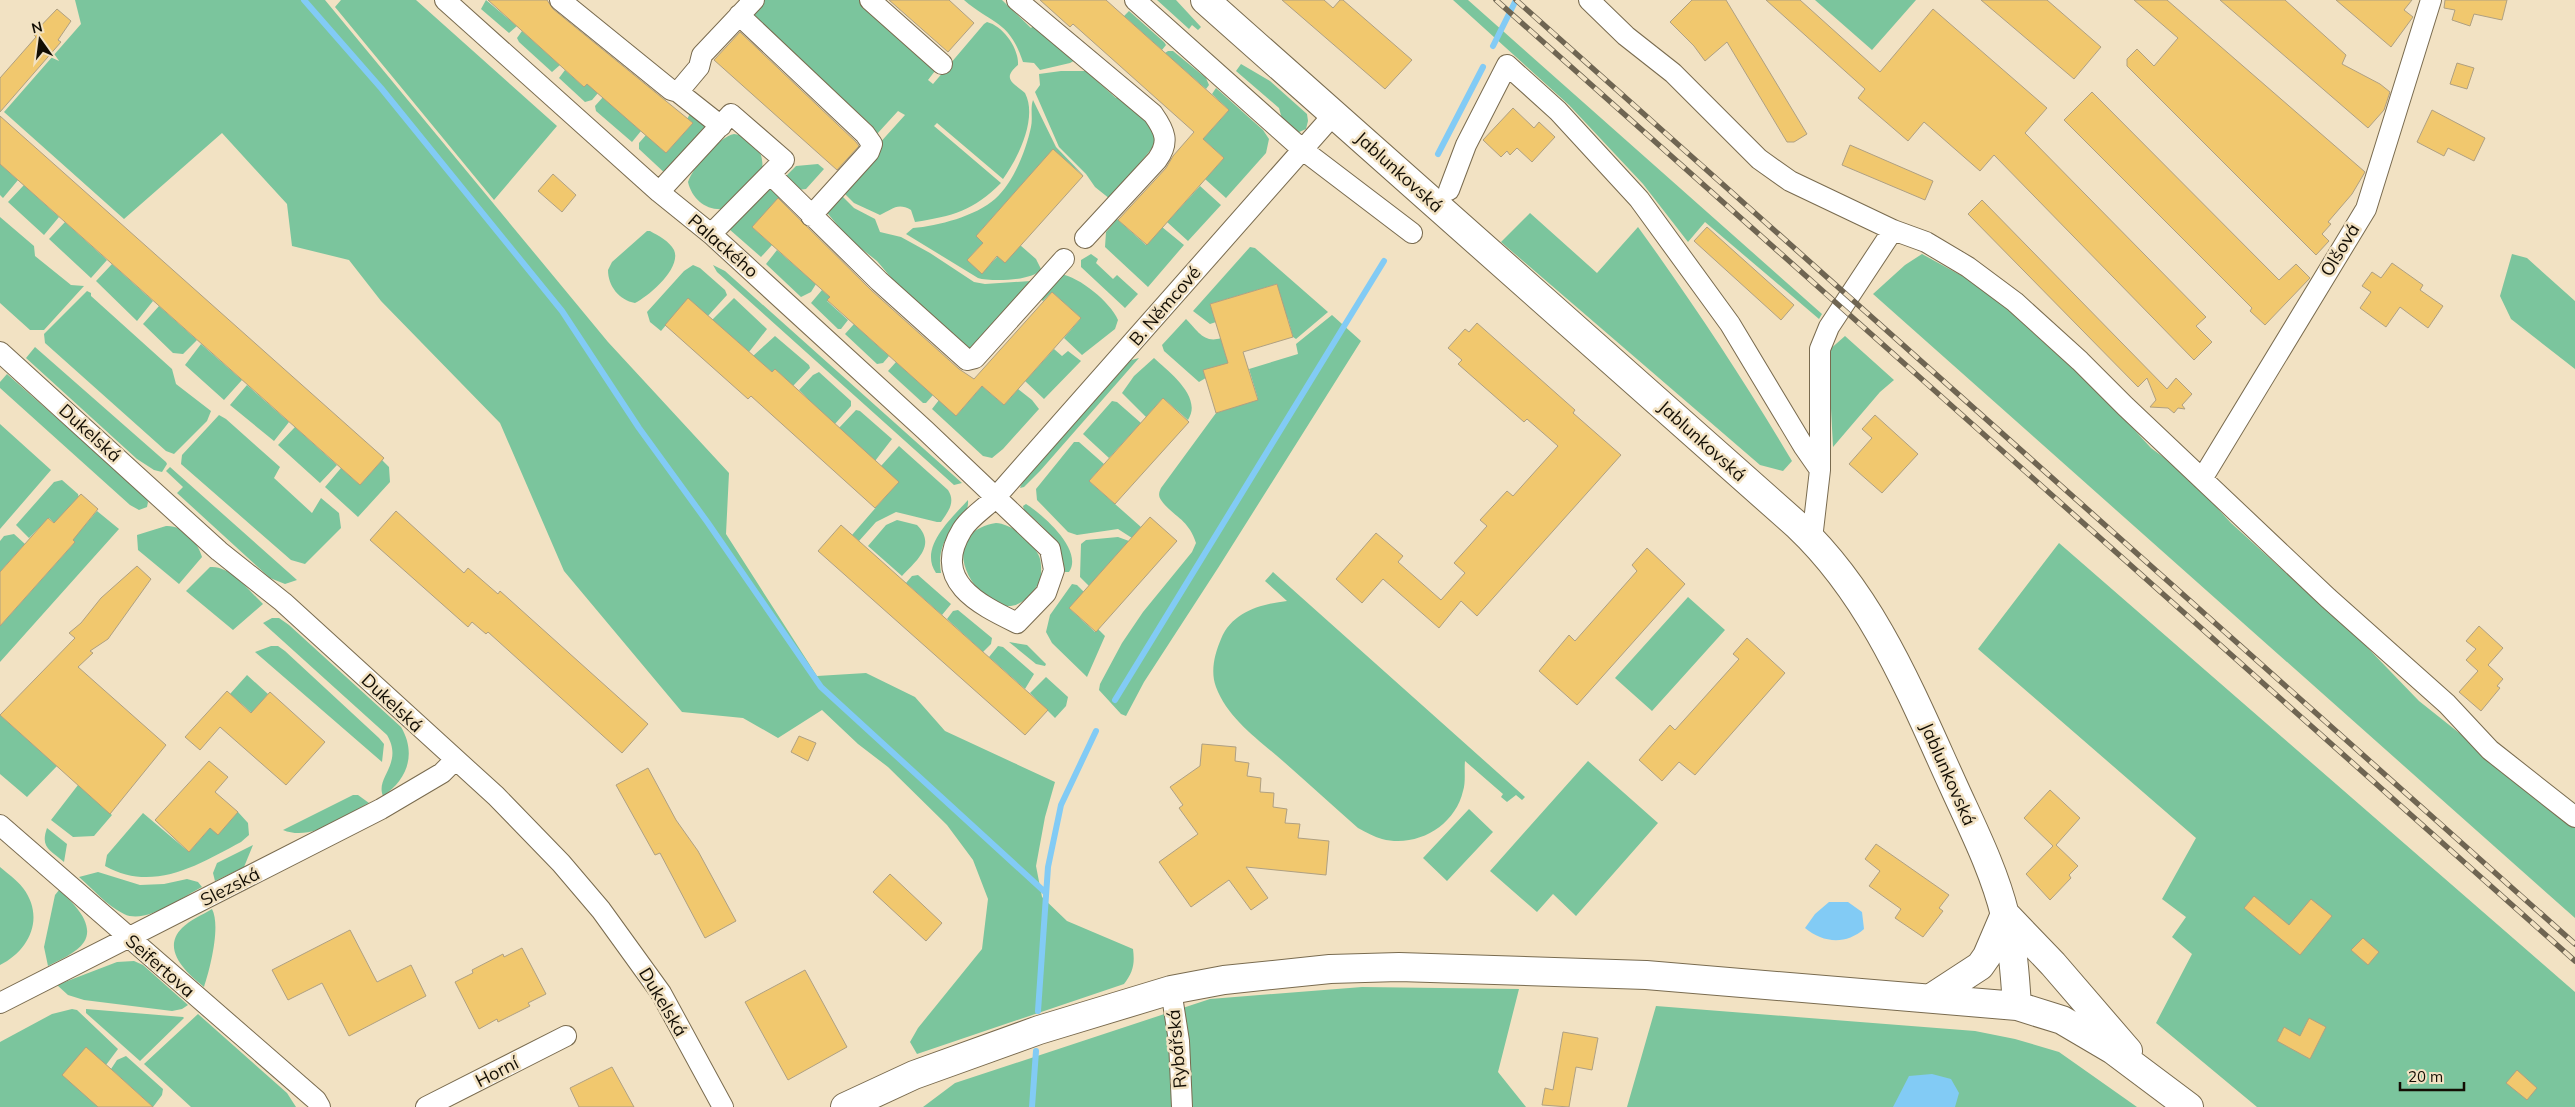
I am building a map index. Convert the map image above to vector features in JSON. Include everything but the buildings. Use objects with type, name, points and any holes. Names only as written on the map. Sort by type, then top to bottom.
[{"type":"main road","name":"Jablunkovská","points":[[1206,0],[1812,539],[1851,586],[1898,663],[1986,858],[2005,914],[2012,947],[2017,1006]]},
{"type":"main road","points":[[1931,998],[1980,966],[1987,956],[2005,914],[2054,964],[2147,1074]]},
{"type":"main road","points":[[845,1107],[914,1076],[1039,1030],[1171,990],[1224,980],[1330,969],[1399,967],[1646,975],[2017,1006],[2062,1020],[2114,1050],[2189,1107]]},
{"type":"street","name":"Palackého","points":[[445,0],[659,192],[711,234],[925,430],[995,498]]},
{"type":"street","points":[[560,0],[671,90],[678,92],[721,126]]},
{"type":"street","points":[[678,92],[699,67],[702,55],[754,0]]},
{"type":"street","points":[[870,0],[942,64]]},
{"type":"street","points":[[1017,0],[1154,114],[1161,124],[1165,139],[1165,149],[1084,238]]},
{"type":"street","points":[[1135,0],[1303,150],[1412,232]]},
{"type":"street","points":[[1589,0],[1626,36],[1673,73],[1759,159],[1790,181],[1893,230],[1926,242],[1968,267],[2015,302],[2080,360],[2328,598],[2447,704],[2490,750],[2575,817]]},
{"type":"street","name":"Olšová","points":[[2202,479],[2366,209],[2431,0]]},
{"type":"street","points":[[739,16],[866,134],[872,144],[870,152],[811,216]]},
{"type":"street","points":[[1449,190],[1466,145],[1506,65],[1558,111],[1639,199],[1730,324],[1804,447],[1820,470]]},
{"type":"street","points":[[659,192],[732,114],[784,160],[711,234]]},
{"type":"street","name":"B. Němcové","points":[[995,498],[1334,114]]},
{"type":"street","points":[[770,174],[811,216],[968,360],[976,358],[1064,259]]},
{"type":"street","points":[[1812,539],[1820,470],[1820,349],[1829,327],[1893,230]]},
{"type":"street","name":"Dukelská","points":[[0,352],[219,551],[283,602],[496,796],[561,863],[601,910],[660,993],[723,1107]]},
{"type":"street","points":[[995,498],[1050,549],[1054,570],[1046,593],[1017,623],[970,595],[953,577],[951,553],[962,529],[995,498]]},
{"type":"street","name":"Slezská","points":[[0,1003],[381,809],[436,777],[455,760]]},
{"type":"street","name":"Seifertova","points":[[0,825],[316,1100],[320,1107]]},
{"type":"street","name":"Rybářská","points":[[1171,990],[1179,1041],[1182,1107]]},
{"type":"street","name":"Horní","points":[[426,1107],[566,1036]]},
{"type":"green space","points":[[75,0],[325,0],[608,342],[729,473],[726,534],[817,676],[866,673],[915,697],[945,731],[1055,782],[1045,817],[1036,866],[1042,897],[1067,921],[1133,949],[1133,968],[1124,984],[917,1054],[910,1042],[918,1028],[982,949],[988,899],[973,860],[947,825],[888,767],[858,744],[822,710],[778,738],[743,718],[682,712],[564,571],[500,423],[381,301],[349,260],[292,246],[287,204],[222,133],[124,219],[4,112],[81,24]]},
{"type":"green space","points":[[341,0],[416,0],[557,126],[494,200],[335,7]]},
{"type":"green space","points":[[486,0],[517,26],[509,33],[481,9]]},
{"type":"green space","points":[[764,0],[861,0],[938,67],[928,80],[933,84],[984,24],[987,22],[999,28],[1009,39],[1016,52],[1018,65],[1010,74],[1010,77],[1013,83],[1025,93],[1029,114],[1028,126],[1020,149],[1003,179],[937,123],[934,126],[1001,183],[981,200],[962,211],[915,222],[911,210],[906,208],[898,207],[880,215],[854,203],[842,191],[877,146],[905,115],[898,111],[877,134],[871,125],[752,14]]},
{"type":"green space","points":[[964,0],[1002,0],[1031,28],[1036,23],[1079,58],[1070,63],[1040,70],[1034,63],[1023,62],[1018,48],[1006,31]]},
{"type":"green space","points":[[1157,0],[1176,0],[1201,27],[1198,30],[1192,25],[1189,29]]},
{"type":"green space","points":[[1453,0],[1468,0],[1822,314],[1819,319],[1705,222],[1688,242],[1643,184],[1569,105]]},
{"type":"green space","points":[[1815,0],[1916,0],[1872,50]]},
{"type":"green space","points":[[1129,11],[1164,42],[1166,45],[1162,50],[1124,16]]},
{"type":"green space","points":[[522,31],[560,65],[552,72],[519,42],[517,38]]},
{"type":"green space","points":[[1173,51],[1206,78],[1209,85],[1206,89],[1165,53]]},
{"type":"green space","points":[[1241,64],[1270,81],[1307,114],[1306,129],[1297,133],[1284,126],[1279,108],[1236,71]]},
{"type":"green space","points":[[565,70],[584,87],[588,83],[598,93],[592,100],[585,102],[559,78]]},
{"type":"green space","points":[[1061,71],[1086,71],[1116,98],[1124,96],[1155,131],[1154,146],[1110,199],[1095,187],[1086,174],[1059,147],[1035,92],[1040,85],[1039,74]]},
{"type":"green space","points":[[1216,88],[1263,130],[1269,139],[1266,153],[1226,198],[1205,179],[1224,158],[1203,139],[1229,110],[1212,94]]},
{"type":"green space","points":[[603,97],[641,131],[632,142],[596,111],[595,106]]},
{"type":"green space","points":[[1033,100],[1056,147],[1084,176],[1053,150],[976,236],[983,243],[967,260],[982,273],[998,256],[1020,245],[1036,259],[1041,269],[1030,276],[1012,280],[978,278],[906,234],[913,228],[934,225],[967,215],[987,205],[1002,192],[1013,175],[1026,146],[1032,124]]},
{"type":"green space","points":[[690,114],[710,126],[668,176],[639,149],[639,143],[646,135],[666,153],[692,124],[687,119]]},
{"type":"green space","points":[[734,134],[752,141],[756,146],[761,156],[762,169],[724,209],[711,208],[696,199],[688,182],[695,169],[707,154],[721,141]]},
{"type":"green space","points":[[0,164],[18,180],[3,198],[0,195]]},
{"type":"green space","points":[[818,164],[824,169],[806,189],[798,190],[787,178],[787,175],[796,166]]},
{"type":"green space","points":[[766,184],[789,199],[785,203],[779,198],[752,227],[772,245],[761,257],[729,229]]},
{"type":"green space","points":[[24,185],[59,217],[44,235],[8,202]]},
{"type":"green space","points":[[1200,186],[1221,205],[1188,241],[1167,222]]},
{"type":"green space","points":[[838,192],[854,208],[875,219],[880,232],[901,237],[930,253],[974,282],[985,284],[1031,281],[973,352],[899,287],[877,261],[849,239],[824,209]]},
{"type":"green space","points":[[1530,213],[1597,273],[1638,227],[1718,342],[1792,461],[1783,471],[1760,465],[1501,242]]},
{"type":"green space","points":[[0,217],[34,246],[35,256],[71,285],[84,286],[44,330],[30,330],[0,303]]},
{"type":"green space","points":[[1117,219],[1146,245],[1162,227],[1184,245],[1148,287],[1105,247],[1106,232]]},
{"type":"green space","points":[[65,222],[107,260],[91,278],[49,239]]},
{"type":"green space","points":[[647,231],[664,239],[674,250],[675,257],[669,273],[663,281],[635,303],[624,299],[612,287],[608,270],[612,262]]},
{"type":"green space","points":[[1250,247],[1255,248],[1328,312],[1296,339],[1293,337],[1288,319],[1284,319],[1277,284],[1210,304],[1216,322],[1210,324],[1193,311]]},
{"type":"green space","points":[[777,250],[816,284],[811,292],[801,297],[766,264]]},
{"type":"green space","points":[[1091,254],[1098,259],[1096,263],[1113,279],[1117,275],[1138,294],[1125,308],[1081,267],[1081,260]]},
{"type":"green space","points":[[1922,254],[1973,282],[2028,321],[2108,401],[2151,448],[2186,474],[2231,523],[2362,642],[2419,701],[2575,825],[2575,918],[1873,294],[1905,265]]},
{"type":"green space","points":[[2512,254],[2527,258],[2575,301],[2575,369],[2511,319],[2500,296]]},
{"type":"green space","points":[[112,264],[153,301],[137,321],[96,281]]},
{"type":"green space","points":[[693,265],[700,268],[725,290],[727,295],[708,316],[688,299],[661,331],[650,322],[647,312],[684,271]]},
{"type":"green space","points":[[713,265],[725,271],[962,483],[954,485],[717,272]]},
{"type":"green space","points":[[1060,274],[1076,280],[1094,291],[1118,320],[1115,329],[1082,355],[1064,338],[1081,318],[1052,292],[1043,301],[1037,295]]},
{"type":"green space","points":[[822,290],[830,297],[827,301],[848,320],[841,329],[838,329],[811,303]]},
{"type":"green space","points":[[87,291],[172,369],[176,384],[211,411],[207,421],[174,454],[166,451],[45,343],[44,334]]},
{"type":"green space","points":[[734,298],[767,329],[749,352],[712,320]]},
{"type":"green space","points":[[159,306],[197,340],[183,354],[173,353],[143,324]]},
{"type":"green space","points":[[1332,315],[1361,341],[1144,682],[1126,716],[1121,714],[1099,690],[1100,684],[1122,643],[1143,612],[1192,552],[1196,543],[1185,523],[1159,497],[1161,488],[1216,413],[1258,399],[1249,369],[1298,354],[1296,344]]},
{"type":"green space","points":[[1186,319],[1205,338],[1221,338],[1226,356],[1231,363],[1199,382],[1164,351],[1162,345]]},
{"type":"green space","points":[[854,324],[889,356],[883,363],[877,364],[845,334]]},
{"type":"green space","points":[[775,336],[809,365],[810,368],[793,386],[775,369],[772,372],[753,356]]},
{"type":"green space","points":[[1845,336],[1894,380],[1880,392],[1833,447],[1828,351]]},
{"type":"green space","points":[[201,344],[242,380],[224,400],[185,365]]},
{"type":"green space","points":[[35,347],[166,462],[167,464],[162,472],[154,470],[137,459],[26,358]]},
{"type":"green space","points":[[1054,349],[1062,356],[1068,351],[1081,361],[1044,399],[1025,381]]},
{"type":"green space","points":[[1139,358],[1040,471],[1024,487],[1020,488],[1023,480],[1128,361]]},
{"type":"green space","points":[[1154,358],[1175,378],[1188,394],[1191,411],[1188,420],[1163,398],[1146,417],[1122,393],[1134,376]]},
{"type":"green space","points":[[896,362],[933,395],[926,403],[923,403],[888,371]]},
{"type":"green space","points":[[819,372],[851,401],[851,406],[834,425],[799,390],[813,375]]},
{"type":"green space","points":[[7,374],[145,496],[148,502],[147,507],[139,510],[130,505],[0,388],[0,382]]},
{"type":"green space","points":[[247,385],[289,422],[274,441],[230,405]]},
{"type":"green space","points":[[982,386],[1004,405],[1018,389],[1032,400],[1039,409],[1003,449],[992,458],[983,456],[932,409],[939,400],[956,416]]},
{"type":"green space","points":[[1112,401],[1117,402],[1141,423],[1109,458],[1083,434]]},
{"type":"green space","points":[[856,410],[860,411],[892,439],[875,461],[838,429]]},
{"type":"green space","points":[[219,415],[280,467],[274,478],[312,513],[321,498],[339,513],[341,528],[305,564],[291,560],[181,464],[182,455]]},
{"type":"green space","points":[[0,424],[51,470],[0,529]]},
{"type":"green space","points":[[295,427],[337,465],[320,483],[278,445]]},
{"type":"green space","points":[[1074,442],[1079,442],[1104,464],[1089,481],[1141,527],[1132,538],[1118,529],[1077,535],[1068,532],[1037,500],[1036,489]]},
{"type":"green space","points":[[899,446],[948,490],[951,499],[950,507],[941,522],[896,512],[876,522],[859,541],[852,535],[898,482],[881,466]]},
{"type":"green space","points":[[382,460],[389,467],[390,482],[358,517],[325,487],[341,468],[360,485]]},
{"type":"green space","points":[[170,467],[297,580],[285,584],[270,578],[177,493],[183,487],[166,471]]},
{"type":"green space","points":[[62,480],[78,494],[85,525],[97,511],[119,529],[0,662],[0,626],[75,542],[49,518],[29,538],[16,525],[54,482]]},
{"type":"green space","points":[[968,500],[964,515],[947,537],[943,547],[940,559],[941,573],[936,573],[931,553],[934,543],[947,524]]},
{"type":"green space","points":[[1026,504],[1051,524],[1066,543],[1071,554],[1072,563],[1069,572],[1065,572],[1060,553],[1051,537],[1024,510],[1023,506]]},
{"type":"green space","points":[[897,520],[917,525],[923,532],[925,539],[925,546],[918,559],[902,576],[868,546],[886,525]]},
{"type":"green space","points":[[996,523],[1008,526],[1021,534],[1032,544],[1040,559],[1041,580],[1029,596],[1015,605],[1000,605],[983,594],[974,584],[964,562],[963,552],[966,542],[972,534],[982,527]]},
{"type":"green space","points":[[172,526],[184,531],[193,540],[202,557],[179,584],[138,550],[137,535]]},
{"type":"green space","points":[[14,534],[25,544],[0,572],[0,541],[4,536]]},
{"type":"green space","points":[[1118,537],[1129,541],[1089,586],[1080,577],[1081,544],[1086,540]]},
{"type":"green space","points":[[2059,543],[2575,992],[2575,1107],[2257,1107],[2156,1023],[2192,954],[2172,937],[2186,917],[2162,899],[2196,838],[1978,649]]},
{"type":"green space","points":[[210,567],[218,567],[232,574],[263,604],[233,630],[186,591]]},
{"type":"green space","points":[[1273,572],[1525,797],[1522,800],[1516,795],[1507,802],[1501,797],[1503,794],[1465,761],[1464,787],[1459,803],[1452,815],[1443,824],[1421,837],[1395,841],[1382,839],[1358,828],[1255,737],[1236,719],[1221,699],[1214,681],[1214,662],[1221,639],[1232,622],[1248,611],[1258,607],[1287,601],[1265,581]]},
{"type":"green space","points":[[918,575],[951,604],[942,615],[906,583],[912,576]]},
{"type":"green space","points":[[1072,584],[1077,585],[1084,592],[1069,608],[1095,632],[1098,629],[1105,636],[1087,677],[1052,643],[1046,632],[1050,615]]},
{"type":"green space","points":[[1688,597],[1725,630],[1652,711],[1615,678]]},
{"type":"green space","points":[[958,610],[992,638],[991,644],[983,652],[947,619],[953,611]]},
{"type":"green space","points":[[272,618],[279,618],[289,625],[401,727],[408,747],[407,766],[398,782],[383,796],[383,783],[392,754],[387,735],[263,623]]},
{"type":"green space","points":[[1009,642],[1027,645],[1046,664],[1045,666],[1036,664]]},
{"type":"green space","points":[[271,646],[278,646],[285,651],[379,738],[384,744],[382,762],[255,652]]},
{"type":"green space","points":[[998,646],[1003,647],[1034,674],[1025,689],[989,657]]},
{"type":"green space","points":[[247,675],[268,694],[252,713],[230,694]]},
{"type":"green space","points":[[1046,677],[1068,697],[1066,706],[1055,718],[1030,693]]},
{"type":"green space","points":[[0,715],[57,766],[27,797],[0,774]]},
{"type":"green space","points":[[1588,761],[1658,823],[1576,916],[1553,894],[1537,912],[1490,871]]},
{"type":"green space","points":[[78,785],[112,815],[94,836],[73,837],[51,820]]},
{"type":"green space","points":[[353,795],[358,795],[369,803],[328,826],[316,830],[294,833],[283,830]]},
{"type":"green space","points":[[1469,809],[1493,832],[1447,881],[1423,858]]},
{"type":"green space","points":[[238,812],[248,823],[249,835],[241,842],[192,867],[175,873],[140,877],[123,874],[105,866],[107,855],[143,813],[189,852],[210,828],[218,834]]},
{"type":"green space","points":[[47,828],[67,844],[64,862],[46,844],[45,835]]},
{"type":"green space","points":[[253,845],[244,867],[215,881],[213,873],[217,863]]},
{"type":"green space","points":[[0,867],[15,879],[30,899],[33,921],[31,932],[26,942],[11,959],[0,965]]},
{"type":"green space","points":[[98,872],[140,885],[164,884],[187,879],[198,882],[202,887],[153,913],[133,916],[124,914],[112,907],[79,877]]},
{"type":"green space","points":[[59,890],[70,900],[85,920],[87,935],[77,950],[48,966],[44,947],[55,895]]},
{"type":"green space","points":[[212,909],[215,936],[212,959],[204,987],[179,961],[174,945],[176,936],[182,928]]},
{"type":"green space","points":[[134,961],[143,965],[188,1005],[182,1009],[172,1011],[84,1000],[68,995],[57,985],[117,962]]},
{"type":"green space","points":[[1362,987],[1519,989],[1498,1072],[1526,1107],[923,1107],[955,1083],[1210,999]]},
{"type":"green space","points":[[1656,1006],[1975,1031],[2015,1039],[2059,1052],[2137,1107],[1627,1107]]},
{"type":"green space","points":[[72,1009],[77,1010],[118,1049],[106,1065],[98,1107],[0,1107],[0,1042],[52,1014]]},
{"type":"green space","points":[[86,1009],[184,1018],[140,1061],[86,1013]]},
{"type":"green space","points":[[198,1014],[287,1093],[296,1107],[191,1107],[144,1064]]},
{"type":"green space","points":[[126,1056],[163,1089],[162,1095],[153,1107],[111,1069],[117,1060]]},
{"type":"water","points":[[1829,902],[1848,902],[1862,912],[1864,929],[1850,938],[1834,940],[1819,937],[1805,928],[1815,914]]},
{"type":"water","points":[[1932,1074],[1951,1079],[1959,1093],[1955,1107],[1893,1107],[1909,1076]]},
{"type":"waterway","points":[[304,0],[381,88],[562,311],[639,428],[708,523],[821,687],[1046,893]]},
{"type":"waterway","points":[[1493,46],[1516,0]]},
{"type":"waterway","points":[[1438,154],[1483,67]]},
{"type":"waterway","points":[[1115,700],[1384,261]]},
{"type":"waterway","points":[[1038,1011],[1048,867],[1061,805],[1096,731]]},
{"type":"waterway","points":[[1032,1107],[1036,1051]]},
{"type":"railway","points":[[1496,0],[2575,961]]},
{"type":"railway","points":[[1516,0],[2575,944]]}]
